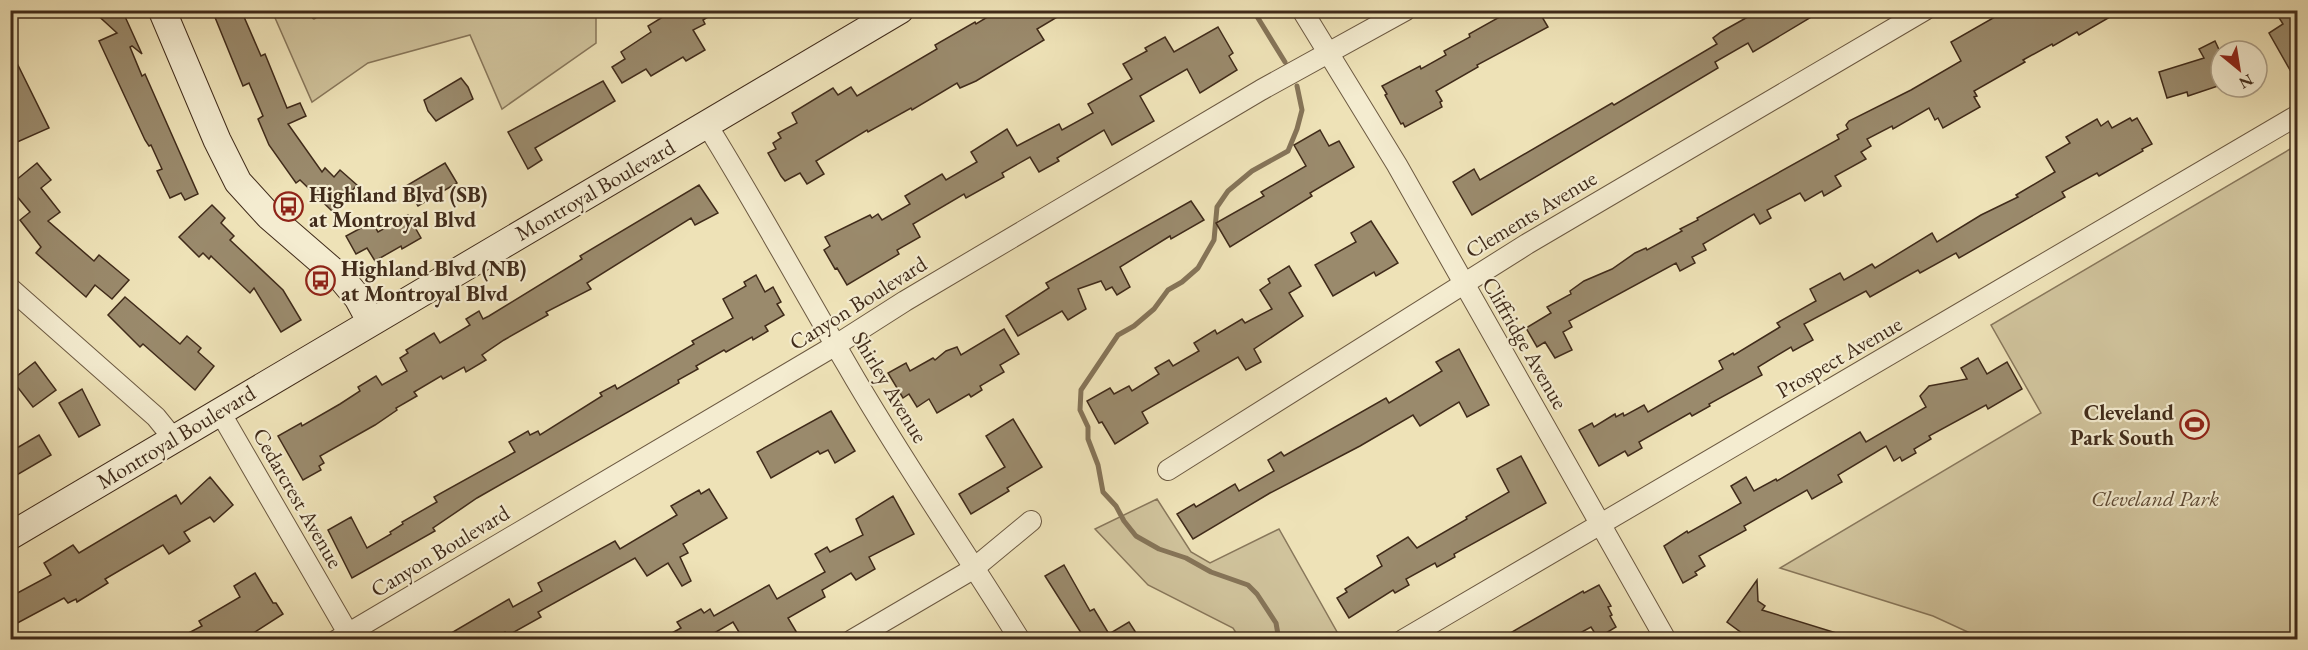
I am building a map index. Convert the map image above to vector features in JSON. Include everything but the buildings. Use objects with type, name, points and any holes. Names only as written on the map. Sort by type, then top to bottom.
[{"type":"street","points":[[162,10],[238,182],[269,216],[343,280],[358,298],[371,322]]},
{"type":"street","name":"Montroyal Boulevard","points":[[10,536],[900,10]]},
{"type":"street","name":"Cliffridge Avenue","points":[[1302,10],[1397,165],[1666,639]]},
{"type":"street","name":"Canyon Boulevard","points":[[346,637],[1261,90],[1406,10]]},
{"type":"street","name":"Clements Avenue","points":[[1168,470],[1463,283],[1925,10]]},
{"type":"street","name":"Prospect Avenue","points":[[1403,639],[2298,115]]},
{"type":"street","name":"Shirley Avenue","points":[[707,125],[836,345],[973,569],[1020,639]]},
{"type":"street","points":[[10,288],[156,417],[173,438]]},
{"type":"street","name":"Cedarcrest Avenue","points":[[220,412],[346,637]]},
{"type":"street","points":[[852,639],[973,569],[1031,521]]},
{"type":"green space","points":[[272,11],[596,11],[596,43],[502,109],[470,35],[368,63],[312,102]]},
{"type":"green space","name":"Cleveland Park","points":[[2297,145],[2297,639],[1983,639],[1933,616],[1780,568],[2041,413],[1991,325]]},
{"type":"green space","points":[[1157,499],[1191,552],[1210,563],[1279,529],[1341,639],[1240,639],[1233,628],[1148,585],[1095,529]]},
{"type":"waterway","points":[[314,17],[322,10]]},
{"type":"waterway","points":[[1253,10],[1285,62]]},
{"type":"waterway","points":[[1279,640],[1276,623],[1257,594],[1248,585],[1211,572],[1186,558],[1159,549],[1136,536],[1116,506],[1103,492],[1098,465],[1088,439],[1088,427],[1080,410],[1081,390],[1118,335],[1134,326],[1154,309],[1168,290],[1182,282],[1198,268],[1214,240],[1217,207],[1228,191],[1252,171],[1288,151],[1302,110],[1297,86]]},
{"type":"place","name":"Highland Blvd (SB) at Montroyal Blvd","points":[[288,207]]},
{"type":"place","name":"Highland Blvd (NB) at Montroyal Blvd","points":[[320,281]]},
{"type":"place","name":"Cleveland Park South","points":[[2195,425]]}]
